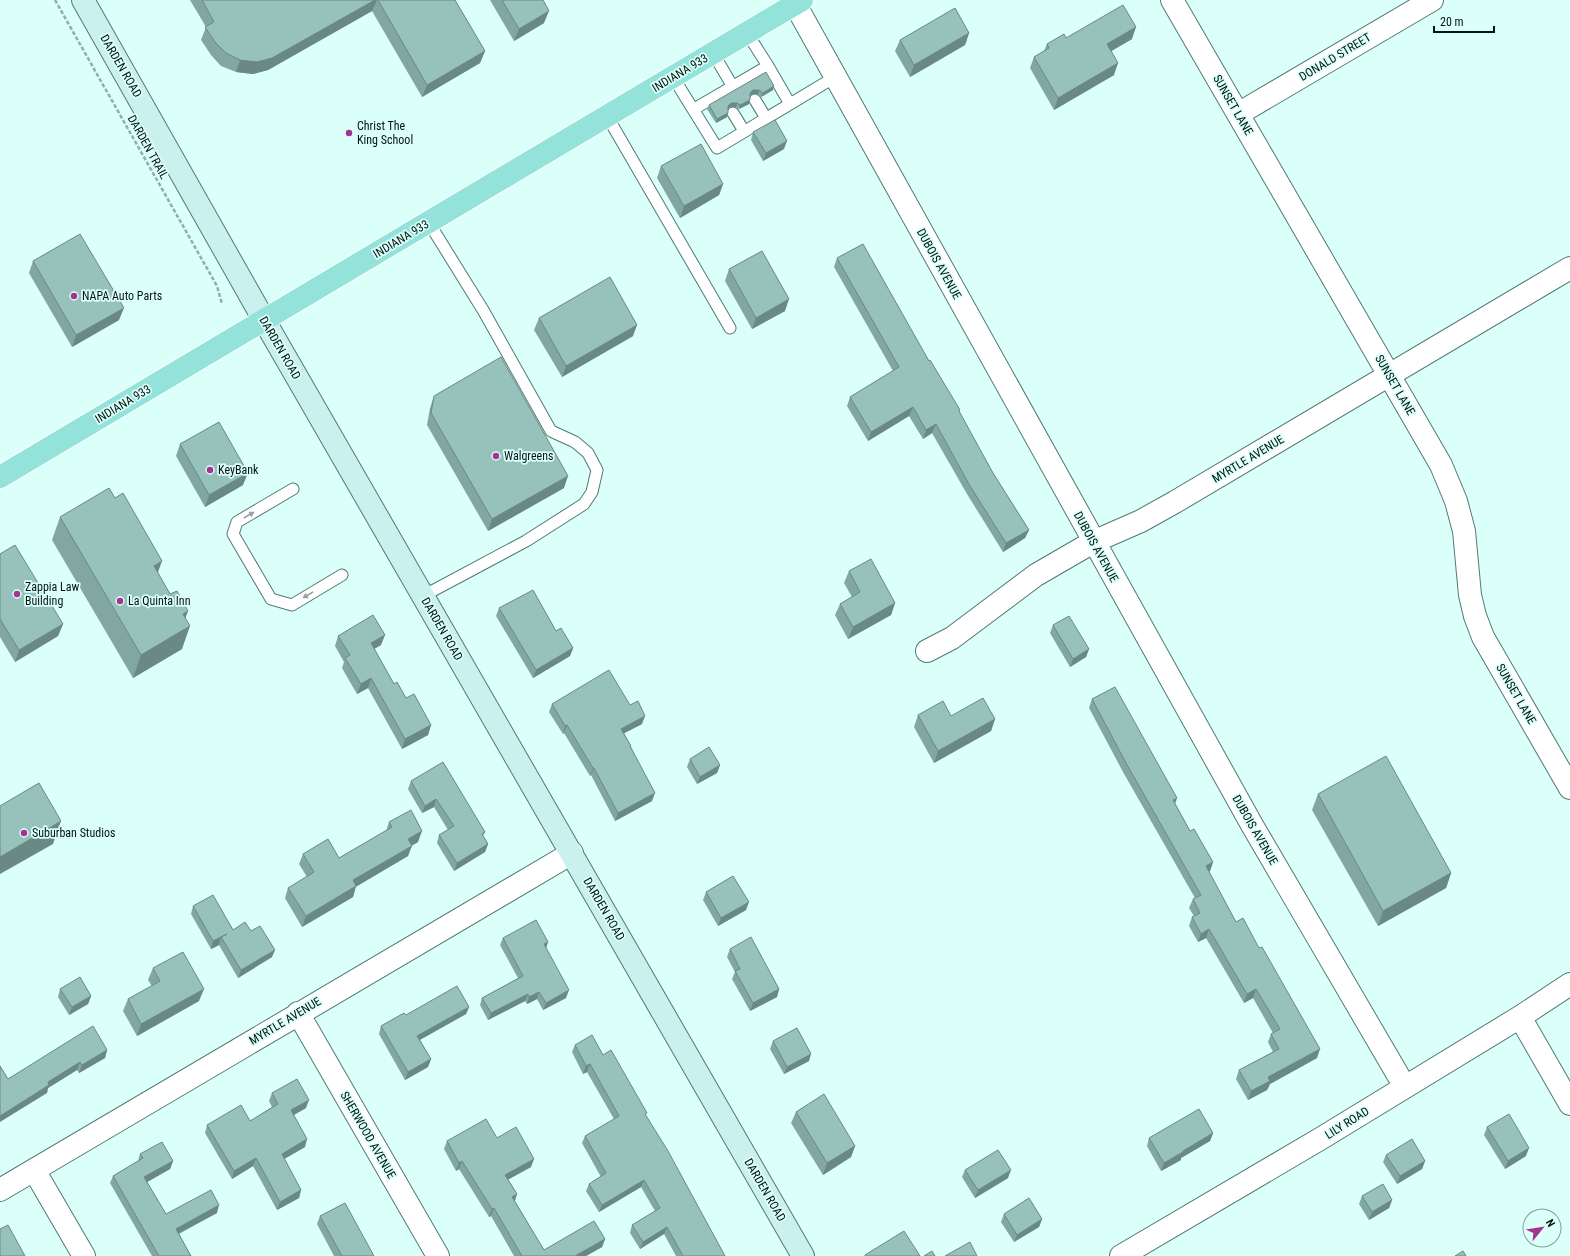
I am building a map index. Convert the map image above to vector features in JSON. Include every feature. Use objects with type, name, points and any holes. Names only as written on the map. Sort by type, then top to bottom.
[{"type":"main road","name":"INDIANA 933","points":[[0,477],[798,2]]},
{"type":"street","name":"DARDEN ROAD","points":[[83,0],[264,320],[803,1256]]},
{"type":"street","name":"SUNSET LANE","points":[[1172,0],[1441,465],[1456,501],[1464,531],[1470,595],[1475,616],[1483,637],[1568,778]]},
{"type":"street","name":"DONALD STREET","points":[[1238,114],[1432,0]]},
{"type":"street","name":"DUBOIS AVENUE","points":[[798,2],[835,77],[1252,825],[1405,1087]]},
{"type":"street","name":"MYRTLE AVENUE","points":[[927,651],[952,638],[1036,575],[1094,542],[1141,521],[1175,502],[1570,268]]},
{"type":"street","name":"MYRTLE AVENUE","points":[[0,1190],[298,1013],[572,853]]},
{"type":"street","name":"LILY ROAD","points":[[1121,1256],[1314,1143],[1520,1017],[1570,984]]},
{"type":"street","name":"SHERWOOD AVENUE","points":[[298,1013],[438,1256]]},
{"type":"street","points":[[1520,1017],[1570,1104]]},
{"type":"street","points":[[34,1170],[84,1256]]},
{"type":"lane","points":[[747,33],[790,104]]},
{"type":"lane","points":[[713,53],[741,84]]},
{"type":"lane","points":[[694,110],[741,84],[768,66]]},
{"type":"lane","points":[[673,77],[717,148],[835,77]]},
{"type":"lane","points":[[755,100],[766,118]]},
{"type":"lane","points":[[733,113],[744,131]]},
{"type":"lane","points":[[607,116],[730,328]]},
{"type":"lane","points":[[423,596],[526,541],[584,504],[592,492],[597,470],[588,453],[575,442],[551,431],[483,310],[429,223]]},
{"type":"lane","points":[[293,490],[237,522],[233,534],[271,599],[292,605],[342,575]]},
{"type":"path","name":"DARDEN TRAIL","points":[[55,0],[217,286],[222,304]]},
{"type":"building","points":[[202,0],[375,0],[272,58],[257,62],[240,60],[226,53],[215,42],[205,27],[214,22]]},
{"type":"building","points":[[378,0],[455,0],[485,51],[427,85]]},
{"type":"building","points":[[502,0],[543,0],[549,11],[519,29]]},
{"type":"building","points":[[1123,5],[1136,27],[1107,44],[1118,63],[1058,98],[1034,57],[1049,48],[1047,44],[1064,34],[1066,38]]},
{"type":"building","points":[[955,8],[969,33],[914,65],[900,40]]},
{"type":"building","points":[[766,72],[774,86],[763,93],[759,90],[753,90],[750,93],[750,100],[740,105],[737,103],[731,103],[728,106],[728,113],[717,119],[709,105]]},
{"type":"building","points":[[775,120],[787,141],[766,153],[753,132]]},
{"type":"building","points":[[701,144],[723,184],[684,206],[661,166]]},
{"type":"building","name":"NAPA Auto Parts","points":[[80,234],[124,308],[76,335],[33,261]]},
{"type":"building","points":[[863,244],[929,361],[930,360],[960,410],[959,411],[993,473],[1029,530],[1006,543],[970,486],[936,424],[926,430],[913,407],[871,432],[850,397],[899,367],[837,258]]},
{"type":"building","points":[[762,251],[789,299],[756,318],[729,269]]},
{"type":"building","points":[[610,277],[637,325],[566,366],[539,318]]},
{"type":"building","name":"Walgreens","points":[[501,357],[568,476],[492,519],[431,413],[434,396]]},
{"type":"building","name":"KeyBank","points":[[219,422],[248,473],[209,495],[180,444]]},
{"type":"building","name":"La Quinta Inn","points":[[109,488],[115,498],[123,493],[162,561],[154,566],[170,594],[177,591],[188,611],[183,614],[190,626],[141,655],[60,517]]},
{"type":"building","name":"Zappia Law Building","points":[[15,545],[63,624],[19,650],[0,619],[0,554]]},
{"type":"building","points":[[871,559],[895,603],[853,627],[840,604],[860,592],[849,571]]},
{"type":"building","points":[[533,590],[556,631],[561,628],[573,648],[536,670],[499,608]]},
{"type":"building","points":[[373,615],[385,635],[371,643],[394,684],[397,682],[406,698],[414,694],[431,725],[405,739],[371,678],[361,684],[345,658],[350,655],[338,636]]},
{"type":"building","points":[[1069,616],[1089,649],[1073,659],[1053,625]]},
{"type":"building","points":[[609,670],[630,705],[638,701],[645,716],[621,729],[655,793],[618,813],[594,768],[567,725],[565,726],[552,704]]},
{"type":"building","points":[[1115,687],[1177,798],[1173,800],[1190,831],[1194,829],[1213,862],[1206,866],[1236,922],[1243,918],[1259,948],[1262,947],[1320,1049],[1268,1077],[1270,1081],[1251,1091],[1239,1070],[1279,1049],[1271,1034],[1280,1029],[1256,989],[1247,994],[1209,929],[1201,934],[1192,917],[1200,913],[1193,899],[1201,895],[1126,763],[1092,699]]},
{"type":"building","points":[[983,698],[995,719],[938,751],[918,715],[943,701],[951,716]]},
{"type":"building","points":[[709,747],[720,765],[700,777],[690,759]]},
{"type":"building","points":[[1386,756],[1451,873],[1383,911],[1318,794]]},
{"type":"building","points":[[443,762],[485,832],[482,834],[488,844],[457,863],[439,835],[454,826],[436,799],[425,806],[411,781]]},
{"type":"building","points":[[39,783],[61,821],[0,857],[0,806]]},
{"type":"building","points":[[411,810],[422,831],[408,839],[412,846],[353,880],[356,886],[306,916],[288,888],[314,872],[303,854],[328,839],[339,858],[392,827],[389,822]]},
{"type":"building","points":[[733,876],[749,902],[721,918],[706,892]]},
{"type":"building","points":[[213,895],[233,930],[245,922],[251,931],[260,926],[275,950],[241,970],[221,937],[213,941],[193,906]]},
{"type":"building","points":[[536,920],[548,942],[544,944],[569,990],[546,1003],[539,992],[529,997],[528,994],[491,1013],[482,998],[523,976],[503,938]]},
{"type":"building","points":[[751,937],[779,989],[753,1003],[735,971],[740,969],[730,949]]},
{"type":"building","points":[[183,952],[204,989],[141,1024],[128,999],[160,981],[153,968]]},
{"type":"building","points":[[80,977],[91,996],[72,1007],[60,989]]},
{"type":"building","points":[[457,986],[469,1007],[417,1036],[431,1059],[408,1072],[381,1026],[404,1013],[406,1015]]},
{"type":"building","points":[[93,1026],[107,1050],[82,1065],[80,1062],[48,1082],[49,1085],[0,1116],[0,1066],[8,1079]]},
{"type":"building","points":[[797,1028],[811,1054],[787,1067],[773,1041]]},
{"type":"building","points":[[592,1035],[603,1055],[611,1050],[647,1113],[645,1114],[668,1151],[725,1256],[683,1256],[667,1227],[643,1242],[632,1225],[660,1208],[644,1180],[602,1205],[589,1184],[606,1173],[585,1136],[619,1116],[590,1064],[586,1066],[575,1045]]},
{"type":"building","points":[[297,1079],[309,1100],[291,1110],[307,1139],[282,1154],[301,1190],[280,1202],[256,1158],[234,1171],[207,1125],[241,1105],[250,1121],[278,1104],[272,1093]]},
{"type":"building","points":[[824,1094],[855,1146],[827,1163],[796,1112]]},
{"type":"building","points":[[1199,1109],[1213,1133],[1164,1163],[1149,1138]]},
{"type":"building","points":[[1509,1114],[1529,1148],[1508,1161],[1487,1127]]},
{"type":"building","points":[[486,1119],[497,1138],[516,1127],[534,1159],[505,1175],[517,1194],[512,1197],[544,1250],[594,1221],[605,1239],[575,1256],[522,1256],[494,1208],[492,1209],[462,1161],[459,1163],[447,1141]]},
{"type":"building","points":[[1412,1139],[1425,1161],[1400,1176],[1386,1155]]},
{"type":"building","points":[[162,1142],[173,1161],[144,1177],[166,1214],[211,1190],[219,1205],[176,1229],[191,1256],[159,1256],[113,1176],[143,1158],[140,1154]]},
{"type":"building","points":[[998,1150],[1011,1170],[978,1190],[965,1170]]},
{"type":"building","points":[[1383,1184],[1392,1200],[1372,1212],[1362,1196]]},
{"type":"building","points":[[1029,1198],[1042,1219],[1017,1235],[1004,1214]]},
{"type":"building","points":[[345,1203],[374,1256],[342,1256],[320,1216]]},
{"type":"building","points":[[8,1225],[25,1256],[0,1256],[0,1229]]},
{"type":"building","points":[[904,1231],[920,1256],[865,1256],[865,1255]]},
{"type":"building","points":[[970,1242],[977,1256],[945,1256]]},
{"type":"building","points":[[932,1251],[935,1256],[924,1256]]},
{"type":"building","points":[[1463,1251],[1466,1256],[1455,1256]]},
{"type":"place","name":"Christ The King School","points":[[349,133]]},
{"type":"place","name":"NAPA Auto Parts","points":[[74,296]]},
{"type":"place","name":"Walgreens","points":[[496,456]]},
{"type":"place","name":"KeyBank","points":[[210,470]]},
{"type":"place","name":"Zappia Law Building","points":[[17,594]]},
{"type":"place","name":"La Quinta Inn","points":[[120,601]]},
{"type":"place","name":"Suburban Studios","points":[[24,833]]}]
